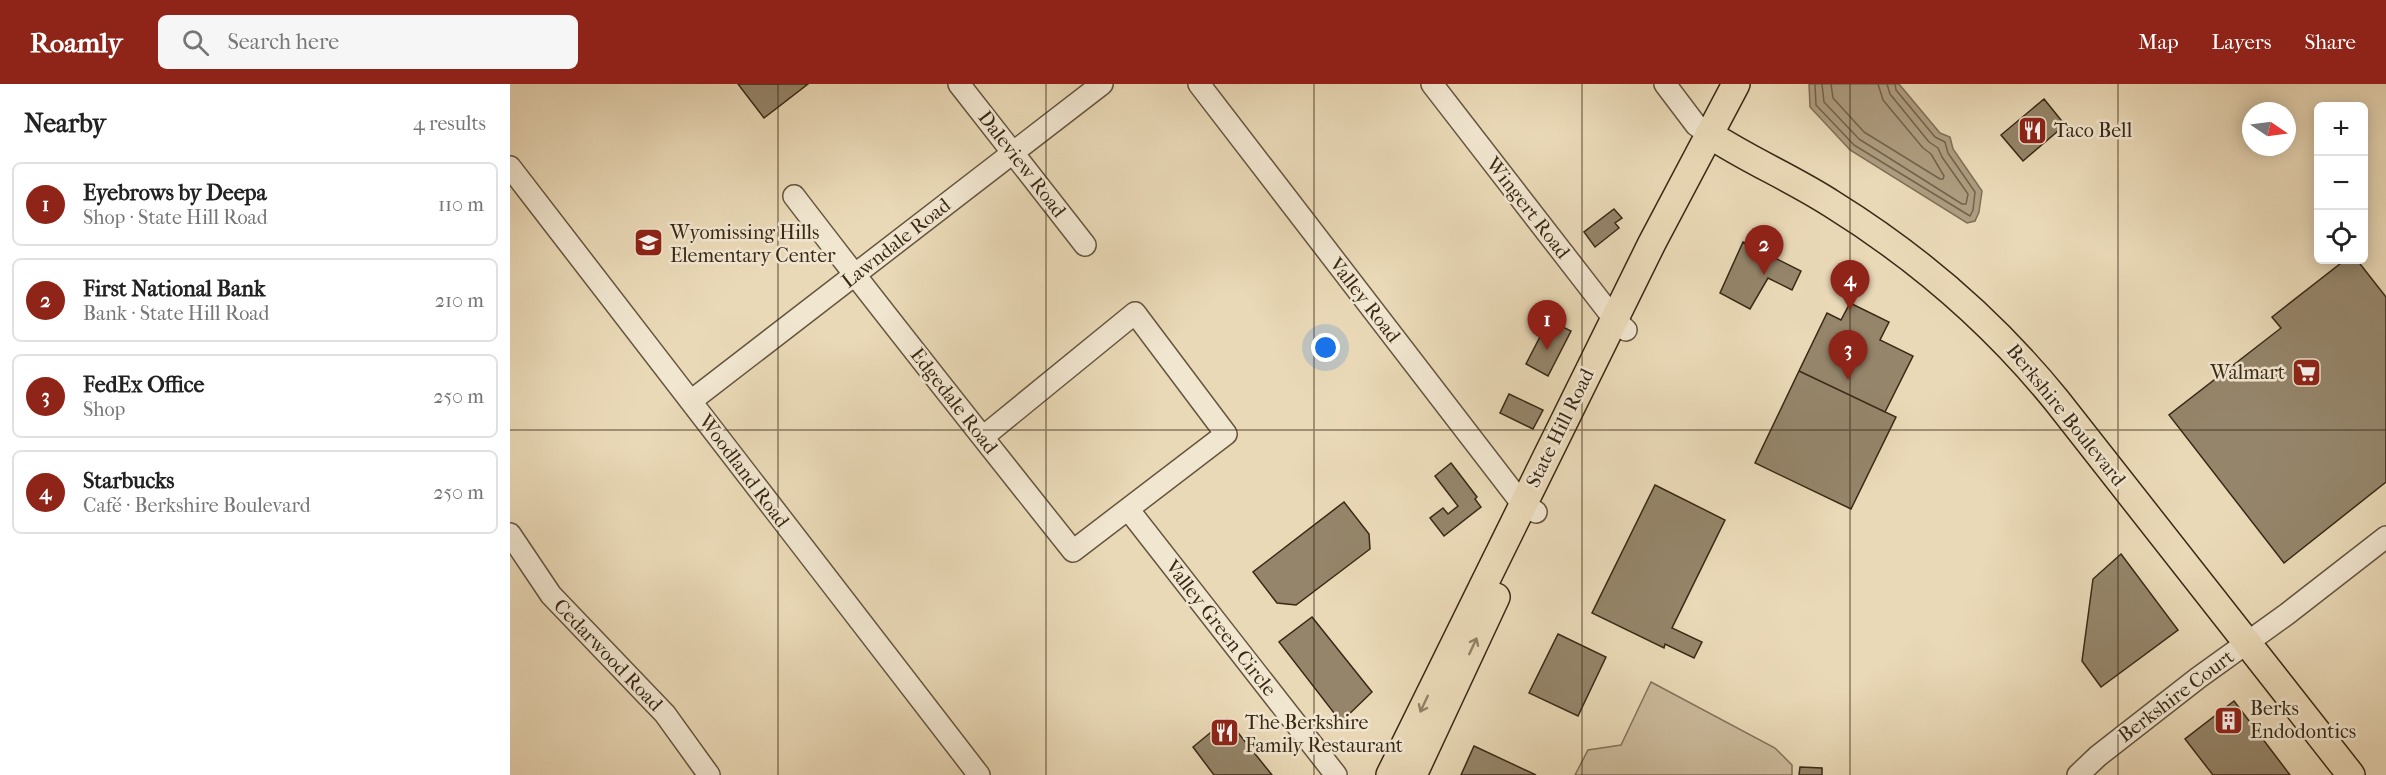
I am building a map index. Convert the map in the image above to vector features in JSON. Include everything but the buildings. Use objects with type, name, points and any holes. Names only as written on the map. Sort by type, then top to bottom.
[{"type":"main road","name":"State Hill Road","points":[[1716,139],[1736,84]]},
{"type":"main road","name":"State Hill Road","points":[[1390,775],[1529,508],[1716,139],[1753,84]]},
{"type":"main road","name":"Berkshire Boulevard","points":[[1716,139],[1803,186],[1870,229],[1936,278],[1994,329],[2044,384],[2350,775]]},
{"type":"main road","name":"State Hill Road","points":[[1413,775],[1529,508]]},
{"type":"street","name":"Daleview Road","points":[[959,84],[1085,245]]},
{"type":"street","name":"Lawndale Road","points":[[691,401],[1102,84]]},
{"type":"street","name":"Valley Road","points":[[1198,84],[1529,508]]},
{"type":"street","name":"Wingert Road","points":[[1432,84],[1620,325]]},
{"type":"street","points":[[1665,84],[1696,125],[1716,139]]},
{"type":"street","name":"Woodland Road","points":[[510,167],[980,775]]},
{"type":"street","name":"Edgedale Road","points":[[794,196],[1073,550],[1128,509]]},
{"type":"street","points":[[983,437],[1135,313],[1226,434],[1128,509]]},
{"type":"street","name":"Valley Green Circle","points":[[1128,509],[1336,775]]},
{"type":"street","name":"Cedarwood Road","points":[[510,534],[551,595],[665,714],[709,775]]},
{"type":"street","name":"Berkshire Court","points":[[2078,775],[2098,756],[2198,678],[2386,537]]},
{"type":"shaded area","points":[[1651,682],[1775,748],[1792,765],[1792,775],[1575,775],[1588,750],[1621,745]]},
{"type":"water","points":[[1809,84],[1899,84],[1940,133],[1950,137],[1953,149],[1982,191],[1979,212],[1975,221],[1967,223],[1850,150],[1810,107]]},
{"type":"place","name":"Taco Bell","points":[[2033,130]]},
{"type":"place","name":"Wyomissing Hills Elementary Center","points":[[649,243]]},
{"type":"place","name":"First National Bank","points":[[1764,275]]},
{"type":"place","name":"Starbucks","points":[[1850,310]]},
{"type":"place","name":"Eyebrows by Deepa","points":[[1547,350]]},
{"type":"place","name":"Walmart","points":[[2306,372]]},
{"type":"place","name":"FedEx Office","points":[[1848,380]]},
{"type":"place","name":"Berks Endodontics","points":[[2229,720]]},
{"type":"place","name":"The Berkshire Family Restaurant","points":[[1224,733]]}]
